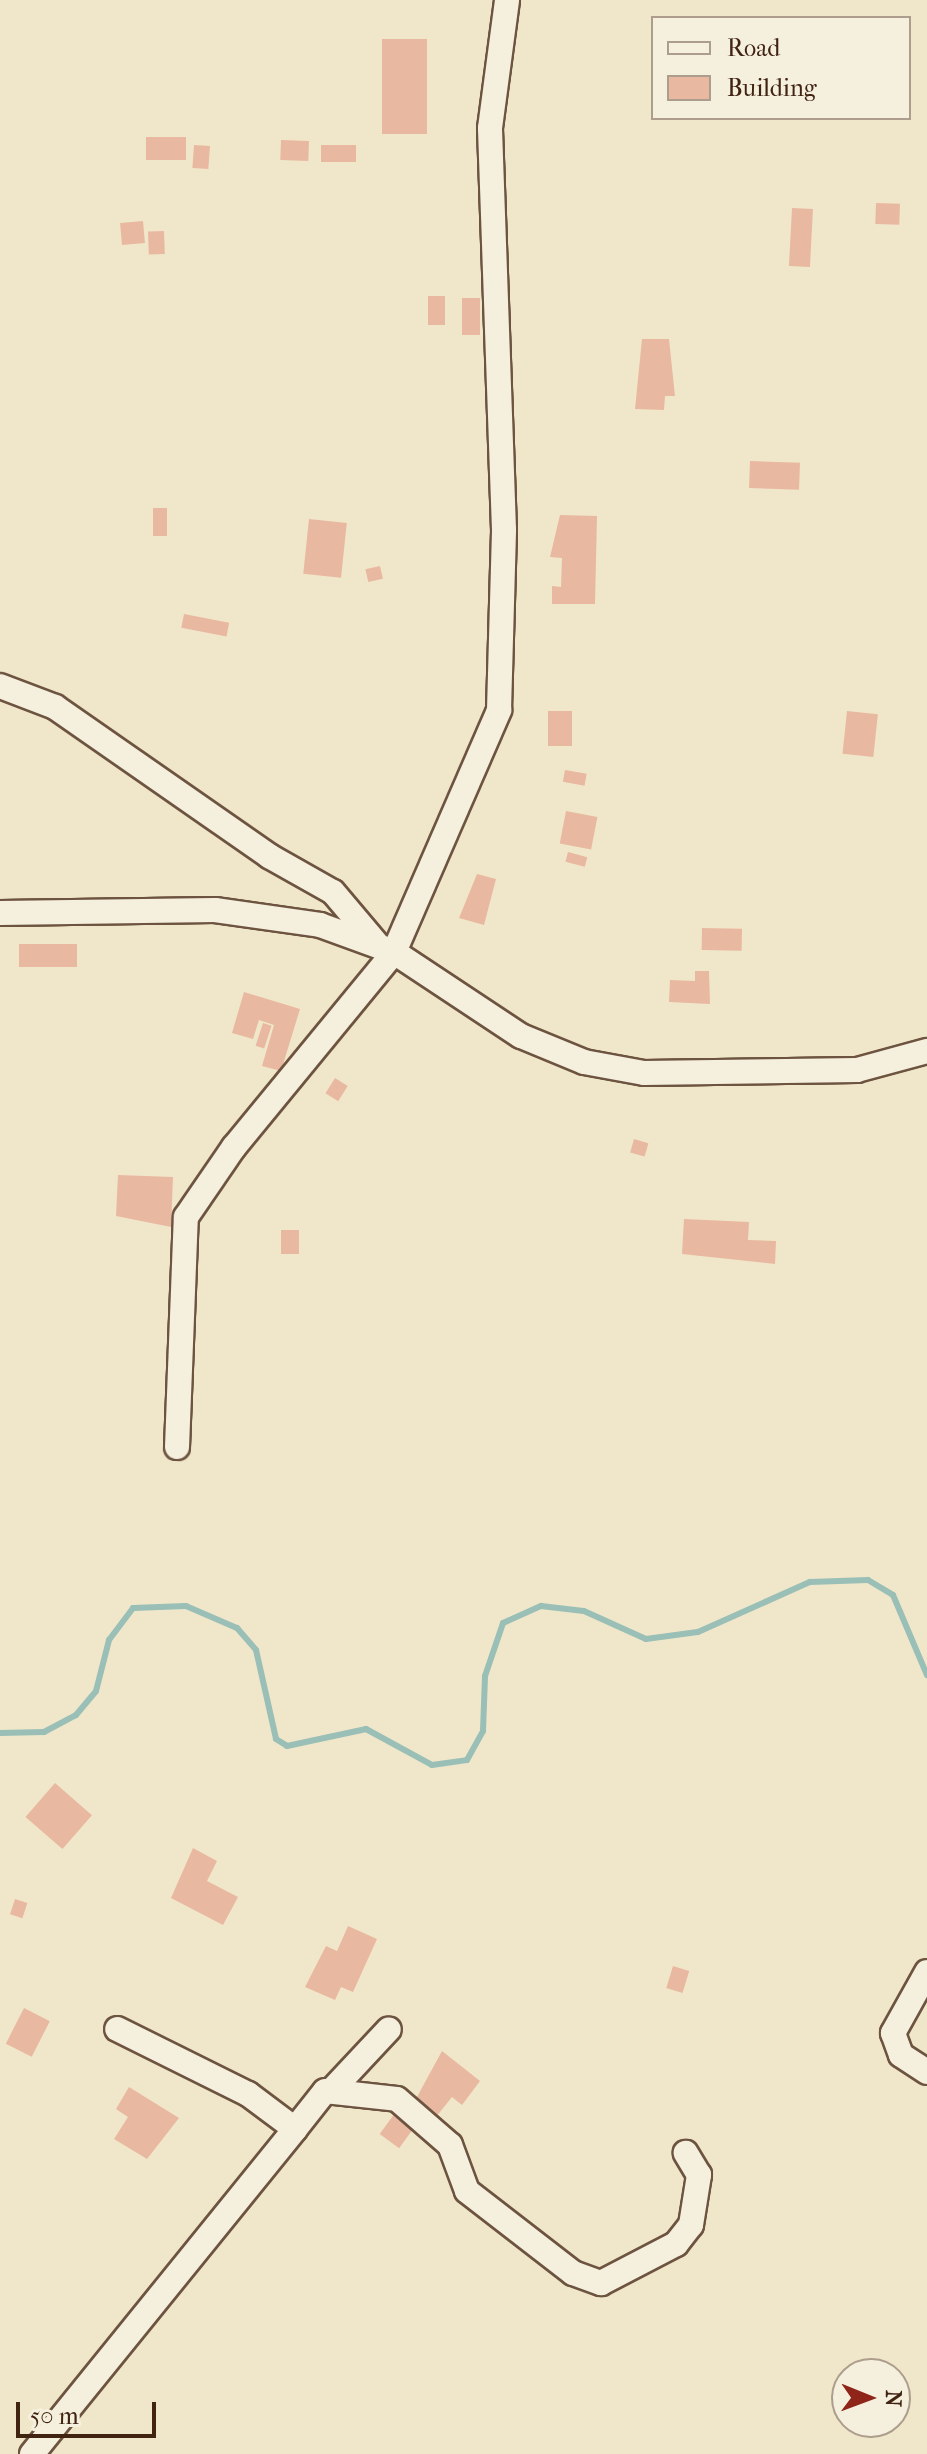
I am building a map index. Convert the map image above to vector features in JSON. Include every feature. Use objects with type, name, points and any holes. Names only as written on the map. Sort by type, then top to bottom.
[{"type":"street","points":[[177,1447],[186,1217],[234,1147],[387,950],[499,710],[504,530],[490,128],[507,0]]},
{"type":"street","points":[[0,686],[55,707],[269,856],[333,892],[387,950]]},
{"type":"street","points":[[0,913],[215,910],[320,925],[387,950],[521,1036],[599,1065],[644,1073],[857,1070],[927,1051]]},
{"type":"street","points":[[927,1972],[893,2033],[901,2055],[927,2072]]},
{"type":"street","points":[[117,2029],[248,2094],[295,2129]]},
{"type":"street","points":[[32,2454],[295,2129],[389,2029]]},
{"type":"street","points":[[332,2090],[407,2105],[450,2145],[467,2191],[589,2281],[615,2278],[623,2266],[676,2244],[691,2225],[699,2175],[686,2153]]},
{"type":"building","points":[[382,39],[427,39],[427,134],[382,134]]},
{"type":"building","points":[[146,137],[186,137],[186,160],[146,160]]},
{"type":"building","points":[[281,140],[309,141],[308,161],[280,160]]},
{"type":"building","points":[[194,145],[210,146],[208,169],[192,168]]},
{"type":"building","points":[[321,145],[356,145],[356,162],[321,162]]},
{"type":"building","points":[[876,203],[900,204],[899,225],[875,224]]},
{"type":"building","points":[[792,208],[813,209],[810,267],[789,266]]},
{"type":"building","points":[[143,221],[145,243],[122,245],[120,223]]},
{"type":"building","points":[[164,231],[165,254],[149,255],[148,232]]},
{"type":"building","points":[[428,296],[445,296],[445,325],[428,325]]},
{"type":"building","points":[[462,298],[480,298],[480,335],[462,335]]},
{"type":"building","points":[[642,339],[669,339],[675,396],[665,396],[664,410],[635,409]]},
{"type":"building","points":[[750,461],[800,463],[799,490],[749,488]]},
{"type":"building","points":[[153,508],[167,508],[167,536],[153,536]]},
{"type":"building","points":[[560,515],[597,516],[595,604],[552,604],[552,586],[561,587],[562,558],[550,557]]},
{"type":"building","points":[[309,519],[347,523],[341,578],[303,574]]},
{"type":"building","points":[[380,566],[383,579],[368,582],[365,569]]},
{"type":"building","points":[[184,614],[229,623],[226,637],[181,628]]},
{"type":"building","points":[[548,711],[572,711],[572,746],[548,746]]},
{"type":"building","points":[[847,711],[878,714],[873,757],[843,754]]},
{"type":"building","points":[[565,770],[587,774],[585,786],[563,782]]},
{"type":"building","points":[[566,811],[597,817],[591,849],[560,843]]},
{"type":"building","points":[[568,852],[587,857],[585,867],[565,862]]},
{"type":"building","points":[[477,874],[496,879],[484,925],[459,918]]},
{"type":"building","points":[[702,928],[742,929],[742,951],[702,950]]},
{"type":"building","points":[[19,944],[77,944],[77,967],[19,967]]},
{"type":"building","points":[[695,971],[709,971],[710,1004],[669,1002],[670,980],[695,981]]},
{"type":"building","points":[[244,992],[300,1009],[281,1071],[262,1066],[274,1025],[259,1020],[253,1039],[232,1033]]},
{"type":"building","points":[[263,1023],[272,1026],[264,1049],[256,1046]]},
{"type":"building","points":[[335,1078],[348,1086],[338,1101],[325,1093]]},
{"type":"building","points":[[634,1139],[648,1143],[645,1157],[630,1152]]},
{"type":"building","points":[[118,1175],[173,1177],[171,1227],[116,1216]]},
{"type":"building","points":[[684,1219],[749,1222],[748,1240],[776,1241],[775,1264],[682,1254]]},
{"type":"building","points":[[281,1230],[299,1230],[299,1254],[281,1254]]},
{"type":"building","points":[[55,1783],[92,1815],[62,1849],[25,1817]]},
{"type":"building","points":[[193,1848],[217,1861],[207,1881],[238,1897],[223,1925],[171,1898]]},
{"type":"building","points":[[15,1899],[27,1903],[22,1918],[10,1914]]},
{"type":"building","points":[[348,1926],[377,1939],[353,1992],[341,1987],[335,2000],[305,1987],[326,1946],[337,1951]]},
{"type":"building","points":[[673,1966],[689,1971],[683,1993],[666,1988]]},
{"type":"building","points":[[24,2008],[50,2021],[32,2057],[6,2044]]},
{"type":"building","points":[[442,2051],[480,2081],[462,2105],[452,2097],[432,2122],[412,2106]]},
{"type":"building","points":[[129,2087],[179,2118],[147,2159],[114,2139],[128,2117],[116,2109]]},
{"type":"building","points":[[395,2113],[414,2127],[399,2148],[380,2134]]},
{"type":"waterway","points":[[0,1733],[44,1732],[76,1715],[96,1691],[109,1640],[133,1608],[186,1606],[237,1628],[256,1650],[276,1739],[287,1746],[366,1729],[432,1765],[467,1760],[483,1731],[485,1676],[503,1623],[541,1606],[584,1611],[646,1639],[698,1632],[810,1582],[868,1580],[893,1595],[927,1675]]}]
